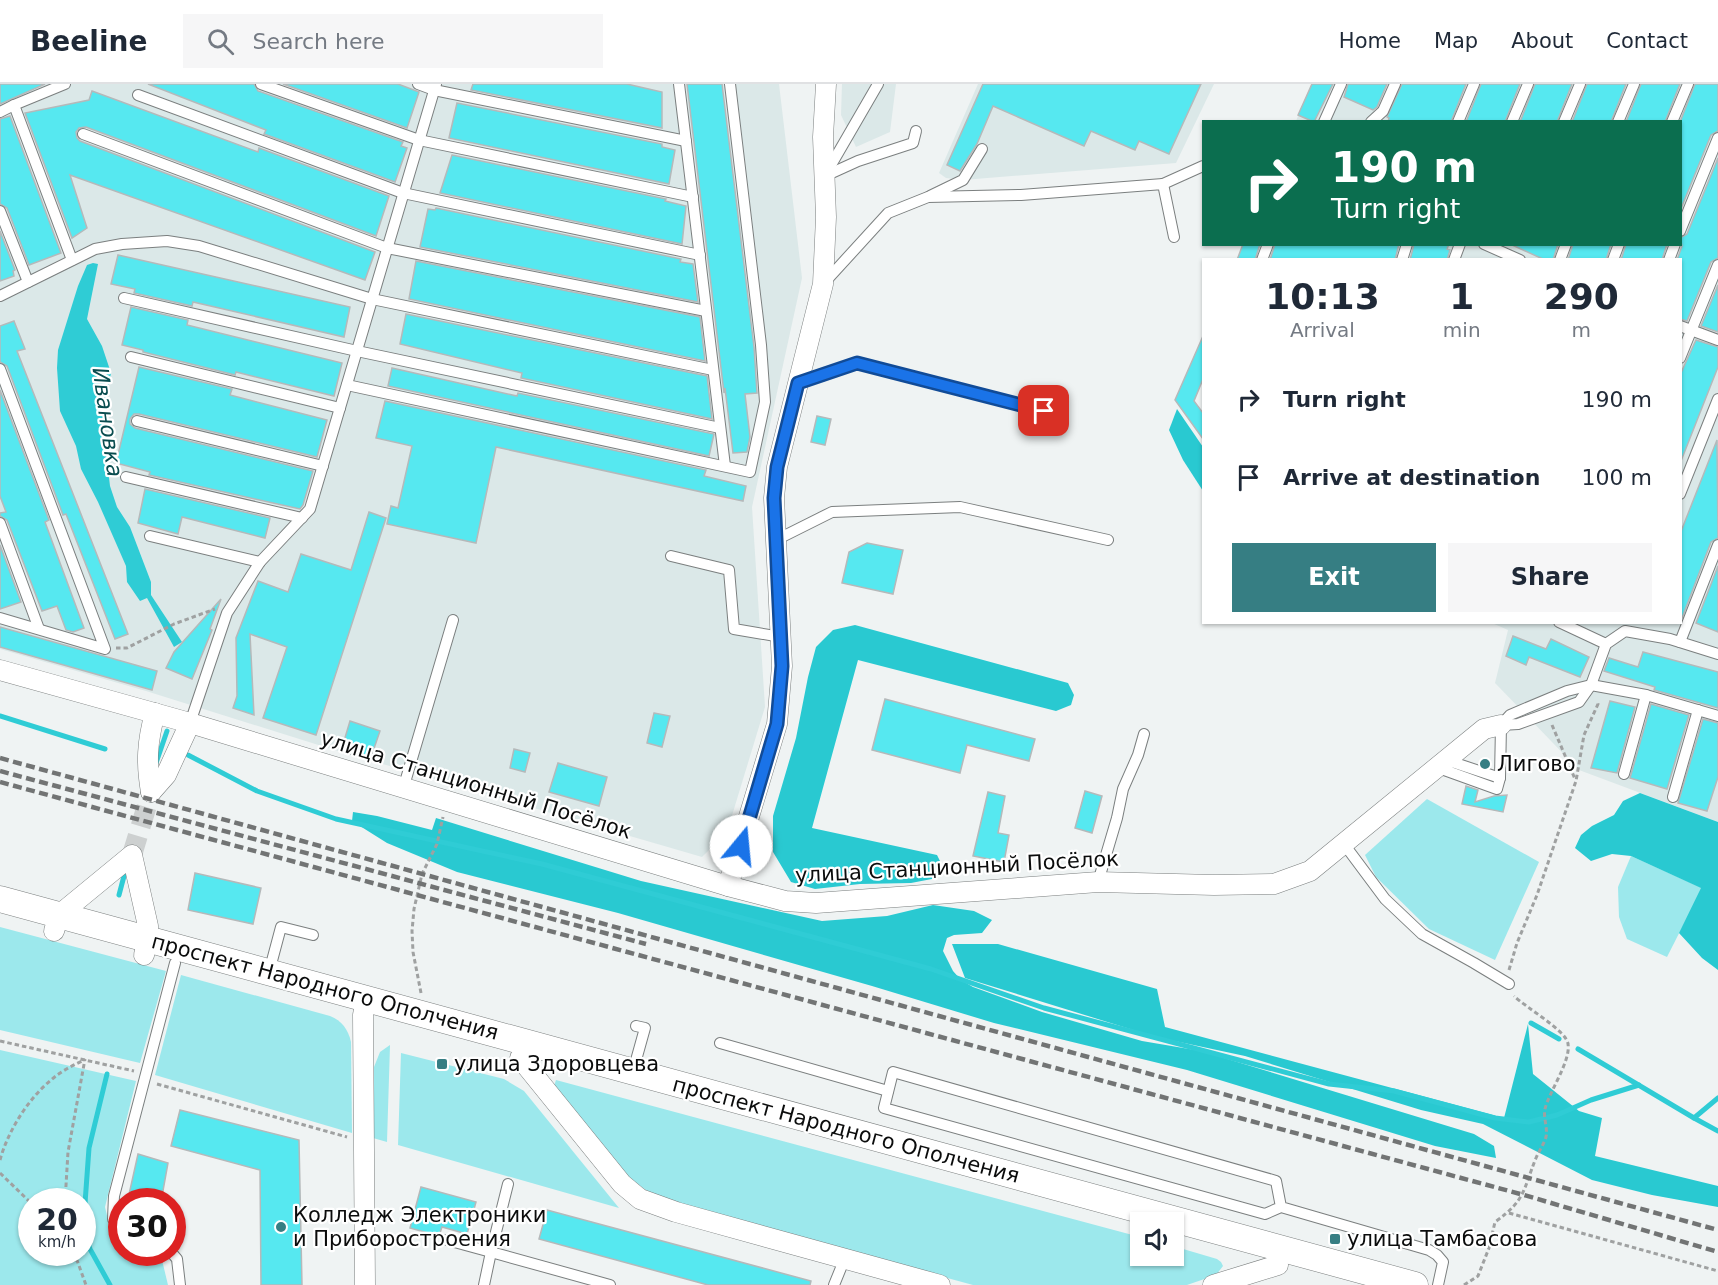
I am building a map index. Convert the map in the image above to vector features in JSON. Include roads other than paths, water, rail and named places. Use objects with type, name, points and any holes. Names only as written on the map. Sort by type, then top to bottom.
[{"type":"street","points":[[729,886],[777,724],[782,666],[774,498],[777,467],[823,284],[826,217],[823,137],[826,84]]},
{"type":"street","name":"улица Станционный Посёлок","points":[[0,670],[190,723],[729,886],[785,901],[816,903],[1098,882],[1274,884],[1310,871],[1484,729],[1501,725]]},
{"type":"street","points":[[155,713],[148,738],[147,770],[151,792],[166,775],[190,723]]},
{"type":"street","points":[[56,923],[132,855],[148,926],[146,947]]},
{"type":"street","name":"проспект Народного Ополчения","points":[[0,899],[56,923]]},
{"type":"street","name":"проспект Народного Ополчения","points":[[0,916],[56,923],[146,947],[269,972],[365,1007],[520,1058],[1130,1224]]},
{"type":"street","name":"проспект Народного Ополчения","points":[[146,947],[175,963],[633,1071],[1414,1285]]},
{"type":"street","points":[[365,1007],[365,1285]]},
{"type":"street","points":[[520,1058],[605,1165],[640,1199],[676,1212],[940,1285]]},
{"type":"street","points":[[1184,1239],[1353,1285]]},
{"type":"street","points":[[1213,1285],[1278,1264]]},
{"type":"lane","points":[[0,112],[64,84]]},
{"type":"lane","points":[[261,84],[419,140],[693,197]]},
{"type":"lane","points":[[418,84],[686,141]]},
{"type":"lane","points":[[679,84],[725,466]]},
{"type":"lane","points":[[347,386],[750,472],[765,402],[761,345],[730,84]]},
{"type":"lane","points":[[824,176],[878,84]]},
{"type":"lane","points":[[1325,120],[1341,84]]},
{"type":"lane","points":[[1373,120],[1383,111],[1395,84]]},
{"type":"lane","points":[[1459,120],[1474,84]]},
{"type":"lane","points":[[1513,120],[1528,84]]},
{"type":"lane","points":[[1565,120],[1580,84]]},
{"type":"lane","points":[[1619,120],[1634,84]]},
{"type":"lane","points":[[1673,120],[1688,84]]},
{"type":"lane","points":[[190,723],[227,613],[260,562],[310,509],[435,87]]},
{"type":"lane","points":[[138,95],[403,193],[700,255]]},
{"type":"lane","points":[[14,105],[72,260]]},
{"type":"lane","points":[[824,176],[858,161],[913,142],[916,131]]},
{"type":"lane","points":[[83,135],[387,248],[706,311]]},
{"type":"lane","points":[[1682,226],[1718,138]]},
{"type":"lane","points":[[823,284],[888,213],[963,180],[982,149]]},
{"type":"lane","points":[[927,197],[1021,195],[1163,184],[1202,166]]},
{"type":"lane","points":[[1163,184],[1174,237]]},
{"type":"lane","points":[[0,211],[28,282]]},
{"type":"lane","points":[[0,296],[95,249],[122,244],[167,241],[199,246],[372,299],[713,370]]},
{"type":"lane","points":[[1490,246],[1509,253]]},
{"type":"lane","points":[[1682,353],[1718,265]]},
{"type":"lane","points":[[124,298],[357,351],[720,428]]},
{"type":"lane","points":[[1682,327],[1718,340]]},
{"type":"lane","points":[[131,357],[340,408]]},
{"type":"lane","points":[[798,383],[857,363],[1044,411]]},
{"type":"lane","points":[[0,369],[105,648],[0,618]]},
{"type":"lane","points":[[1682,489],[1718,399]]},
{"type":"lane","points":[[137,421],[323,466]]},
{"type":"lane","points":[[126,477],[302,518]]},
{"type":"lane","points":[[776,540],[832,512],[960,507],[1108,540]]},
{"type":"lane","points":[[0,523],[39,629]]},
{"type":"lane","points":[[150,536],[260,562]]},
{"type":"lane","points":[[1680,642],[1718,545]]},
{"type":"lane","points":[[671,556],[729,570],[734,629],[781,637]]},
{"type":"lane","points":[[403,789],[453,620]]},
{"type":"lane","points":[[1572,625],[1606,644]]},
{"type":"lane","points":[[1501,725],[1518,724],[1579,702],[1591,685],[1606,644],[1627,627],[1718,654]]},
{"type":"lane","points":[[1441,764],[1500,778],[1501,725],[1510,715],[1567,691],[1591,685],[1646,695],[1718,716]]},
{"type":"lane","points":[[1624,774],[1646,695]]},
{"type":"lane","points":[[1673,797],[1698,710]]},
{"type":"lane","points":[[1098,882],[1123,789],[1138,755],[1144,734]]},
{"type":"lane","points":[[1344,844],[1385,899],[1422,934],[1509,984]]},
{"type":"lane","points":[[269,972],[281,927],[313,935]]},
{"type":"lane","points":[[116,1188],[175,963]]},
{"type":"lane","points":[[633,1071],[645,1028],[636,1026]]},
{"type":"lane","points":[[720,1043],[888,1091]]},
{"type":"lane","points":[[1281,1207],[1276,1181],[893,1072],[884,1108],[1265,1214],[1281,1207],[1429,1250],[1443,1262],[1438,1285]]},
{"type":"lane","points":[[484,1285],[508,1184]]},
{"type":"lane","points":[[447,1240],[610,1285]]},
{"type":"lane","points":[[834,1285],[845,1258]]},
{"type":"lane","points":[[178,1266],[180,1285]]},
{"type":"waterway","points":[[0,716],[105,749]]},
{"type":"waterway","name":"Ивановка","points":[[156,763],[167,731]]},
{"type":"waterway","points":[[188,755],[257,791],[336,819],[542,864],[931,969],[1044,1008],[1329,1084],[1394,1091],[1495,1118],[1529,1122],[1557,1115],[1591,1100],[1639,1085]]},
{"type":"waterway","name":"Ивановка","points":[[119,895],[124,876]]},
{"type":"waterway","points":[[1531,1023],[1559,1039]]},
{"type":"waterway","points":[[1578,1049],[1694,1118],[1718,1098]]},
{"type":"waterway","name":"Ивановка","points":[[107,1074],[89,1148],[83,1231],[110,1285]]},
{"type":"waterway","points":[[1694,1118],[1718,1131]]},
{"type":"tunnel","points":[[132,855],[151,792]]},
{"type":"railway","points":[[0,758],[1718,1230]]},
{"type":"railway","points":[[0,771],[646,944]]},
{"type":"railway","points":[[0,782],[1524,1195],[1718,1252]]},
{"type":"place","name":"Лигово","points":[[1485,764]]},
{"type":"place","name":"улица Здоровцева","points":[[442,1064]]},
{"type":"place","name":"Колледж Электроники и Приборостроения","points":[[281,1227]]},
{"type":"place","name":"улица Тамбасова","points":[[1335,1239]]}]
